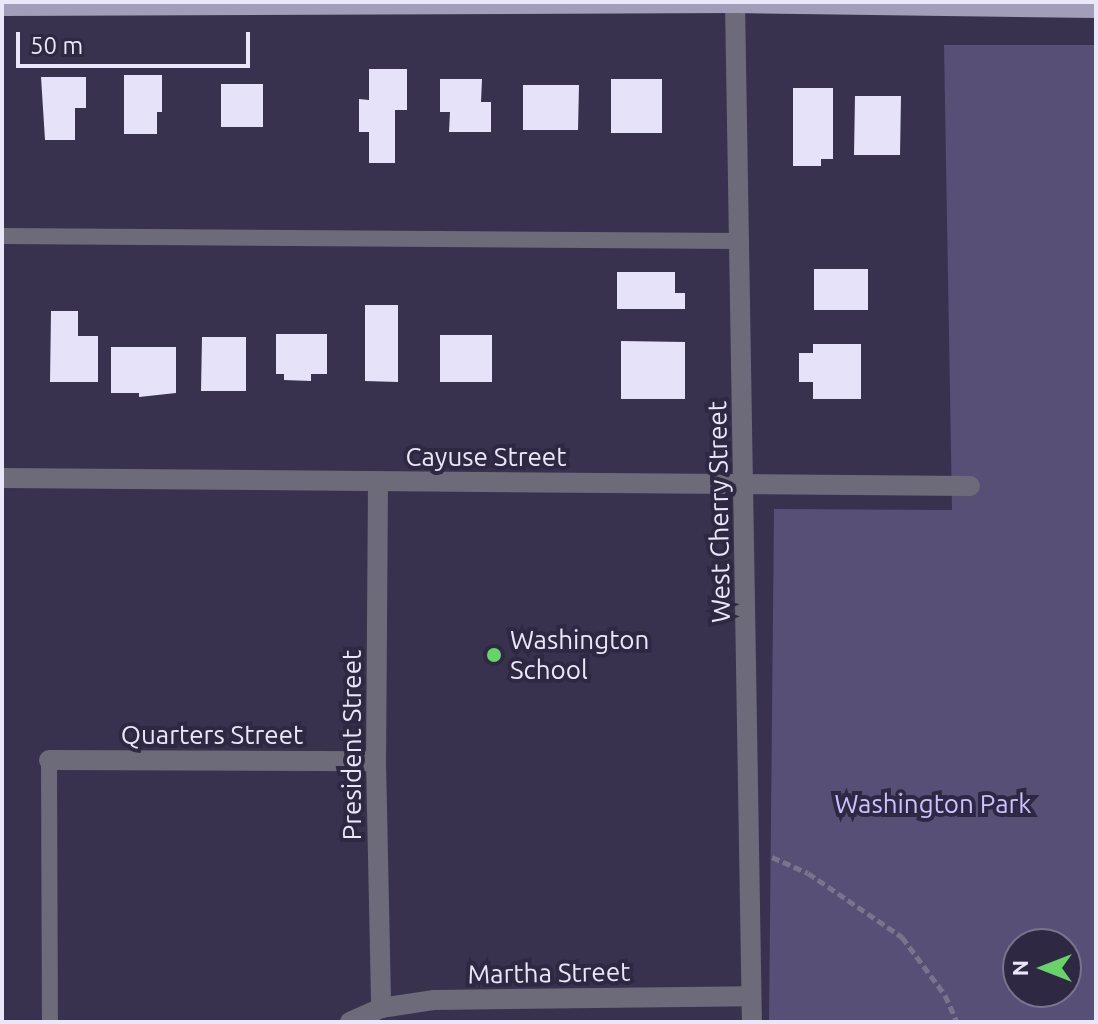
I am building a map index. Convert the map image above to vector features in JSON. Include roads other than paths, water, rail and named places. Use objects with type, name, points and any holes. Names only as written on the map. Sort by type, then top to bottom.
[{"type":"main road","points":[[2,6],[735,3],[1096,8]]},
{"type":"street","name":"West Cherry Street","points":[[735,3],[752,1022]]},
{"type":"street","name":"Cayuse Street","points":[[2,478],[970,486]]},
{"type":"street","name":"President Street","points":[[378,482],[376,761],[381,1008]]},
{"type":"street","name":"Quarters Street","points":[[49,760],[376,761]]},
{"type":"street","name":"Martha Street","points":[[350,1022],[381,1008],[434,1000],[751,996]]},
{"type":"lane","points":[[2,236],[741,241]]},
{"type":"lane","points":[[49,760],[50,1022]]},
{"type":"place","name":"Washington School","points":[[494,655]]},
{"type":"park label","name":"Washington Park","points":[[933,804]]}]
